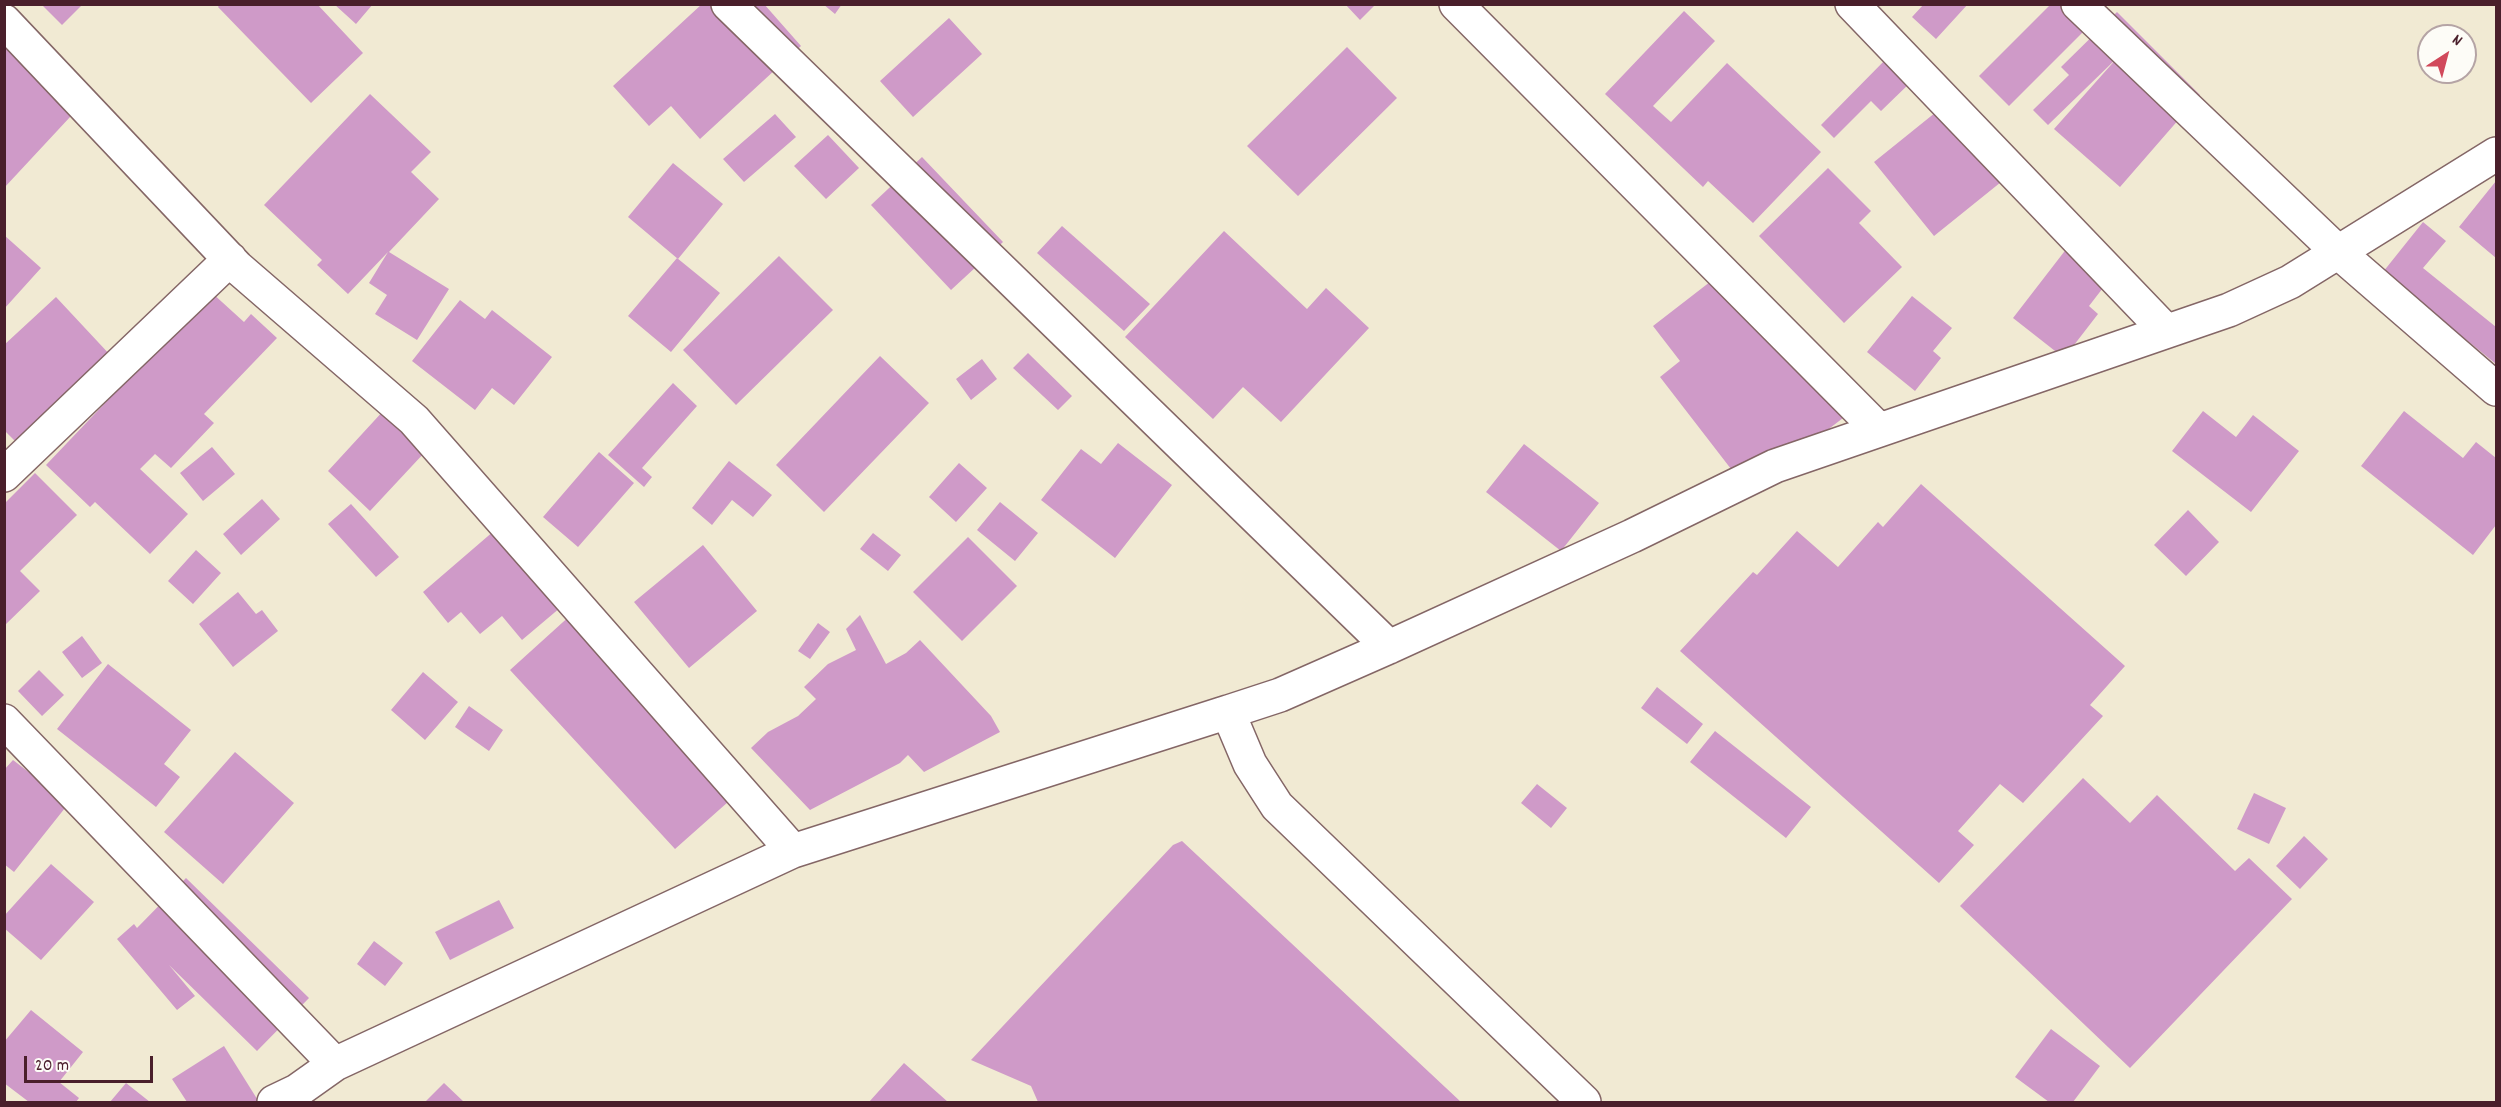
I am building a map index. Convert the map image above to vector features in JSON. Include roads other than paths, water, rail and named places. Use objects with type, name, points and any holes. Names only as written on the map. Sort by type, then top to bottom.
[{"type":"street","points":[[728,4],[1389,647]]},
{"type":"street","points":[[1456,4],[1879,430]]},
{"type":"street","points":[[1852,4],[2166,331]]},
{"type":"street","points":[[2078,4],[2338,252],[2496,389]]},
{"type":"street","points":[[4,21],[230,259],[414,420],[793,851]]},
{"type":"street","points":[[274,1102],[297,1091],[335,1064],[793,851],[1280,695],[1632,536],[1776,466],[2229,310],[2290,282],[2496,154]]},
{"type":"street","points":[[4,475],[230,259]]},
{"type":"street","points":[[1228,712],[1250,764],[1277,806],[1584,1102]]},
{"type":"street","points":[[4,721],[335,1064]]}]
